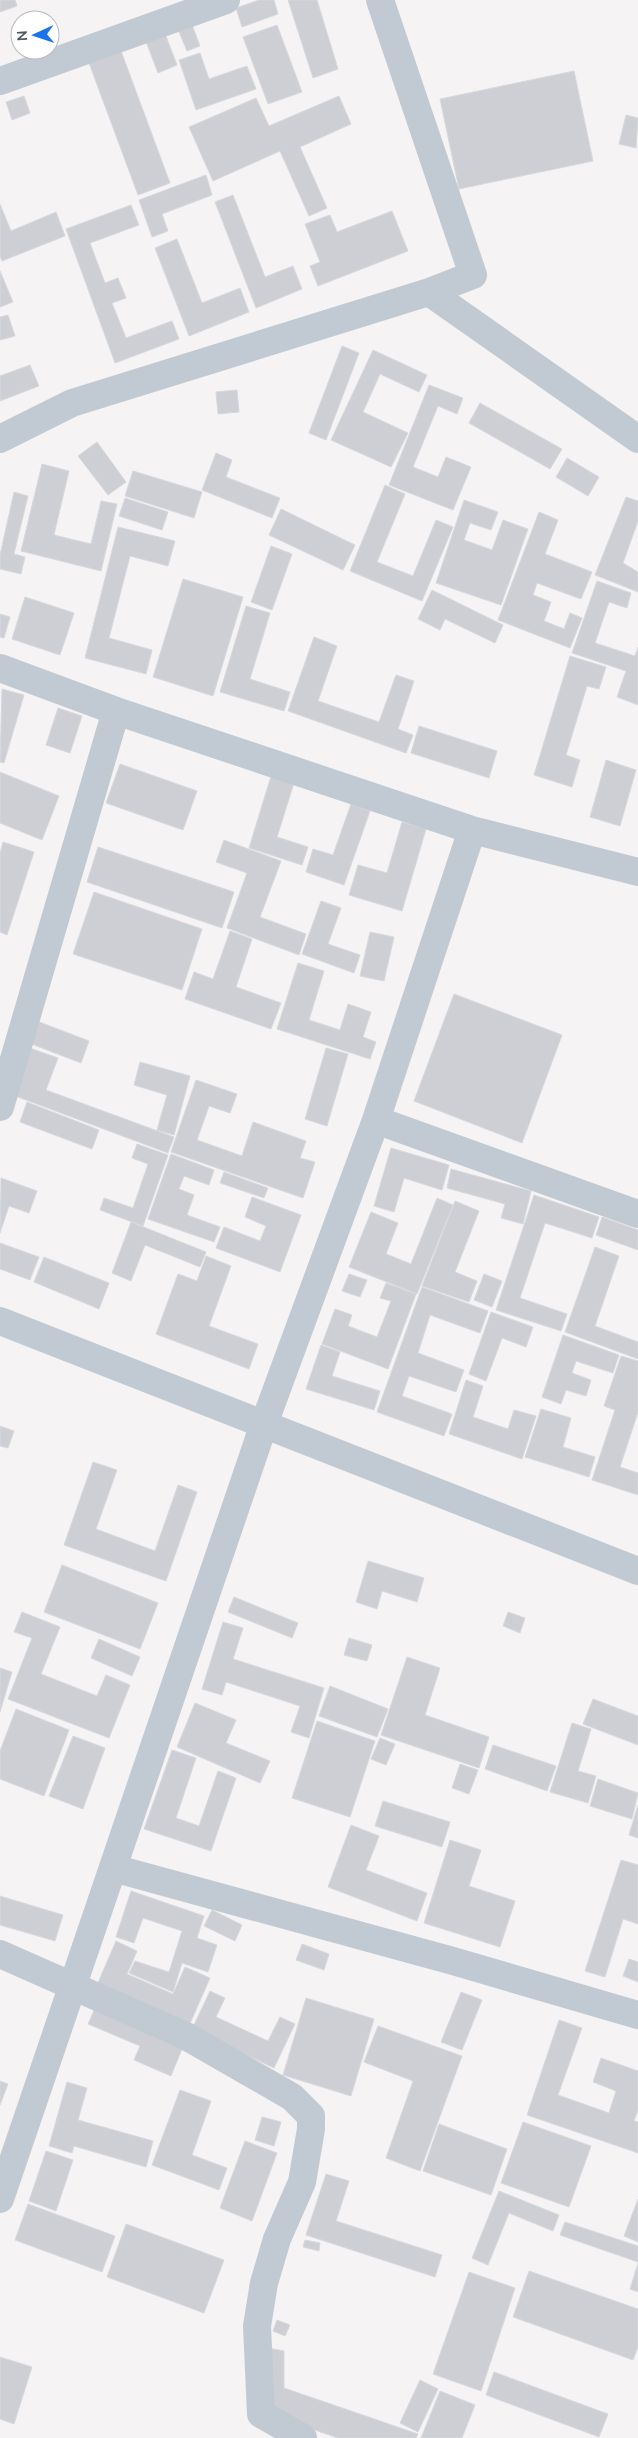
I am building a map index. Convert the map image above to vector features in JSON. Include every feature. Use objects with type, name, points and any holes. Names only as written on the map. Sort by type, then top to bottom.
[{"type":"street","points":[[0,81],[226,0]]},
{"type":"street","points":[[0,439],[72,403],[429,292],[472,275],[380,0]]},
{"type":"street","points":[[429,292],[638,439]]},
{"type":"street","points":[[0,668],[116,711],[472,830],[638,872]]},
{"type":"street","points":[[0,1107],[116,711]]},
{"type":"street","points":[[0,2199],[264,1424],[376,1120],[472,830]]},
{"type":"street","points":[[376,1120],[638,1214]]},
{"type":"street","points":[[0,1321],[638,1571]]},
{"type":"street","points":[[112,1868],[454,1961],[638,2015]]},
{"type":"street","points":[[0,1954],[186,2036],[292,2097],[311,2116],[311,2129],[302,2182],[277,2239],[264,2282],[257,2326],[261,2414],[303,2438]]},
{"type":"building","points":[[0,0],[15,0],[17,6],[0,12]]},
{"type":"building","points":[[259,0],[274,0],[278,14],[242,27],[236,8]]},
{"type":"building","points":[[288,0],[317,0],[338,69],[313,78]]},
{"type":"building","points":[[191,22],[200,46],[187,51],[177,27]]},
{"type":"building","points":[[277,25],[302,92],[268,104],[243,37]]},
{"type":"building","points":[[164,31],[177,65],[158,73],[145,39]]},
{"type":"building","points":[[121,51],[170,183],[138,195],[89,63]]},
{"type":"building","points":[[200,53],[209,79],[247,66],[256,89],[196,110],[179,60]]},
{"type":"building","points":[[574,71],[593,161],[459,189],[440,99]]},
{"type":"building","points":[[24,96],[30,113],[12,120],[6,102]]},
{"type":"building","points":[[339,96],[351,124],[300,147],[327,208],[309,216],[280,151],[213,181],[189,127],[256,98],[269,126]]},
{"type":"building","points":[[626,115],[638,118],[636,148],[619,144]]},
{"type":"building","points":[[206,175],[212,195],[162,214],[168,231],[152,237],[139,200]]},
{"type":"building","points":[[233,195],[265,277],[293,266],[302,289],[256,308],[215,202]]},
{"type":"building","points":[[0,204],[11,231],[56,212],[65,236],[2,261],[0,256]]},
{"type":"building","points":[[131,205],[139,225],[90,243],[105,283],[118,278],[126,298],[112,303],[126,338],[172,321],[179,339],[115,363],[66,229]]},
{"type":"building","points":[[392,211],[408,251],[318,286],[310,266],[320,262],[305,224],[330,215],[337,232]]},
{"type":"building","points":[[177,239],[202,303],[240,288],[249,312],[189,336],[155,248]]},
{"type":"building","points":[[0,271],[13,302],[0,307]]},
{"type":"building","points":[[8,315],[15,336],[0,340],[0,317]]},
{"type":"building","points":[[342,346],[359,353],[326,440],[309,433]]},
{"type":"building","points":[[373,350],[427,375],[419,392],[380,374],[363,412],[408,433],[391,467],[331,440]]},
{"type":"building","points":[[30,365],[39,386],[0,401],[0,376]]},
{"type":"building","points":[[429,385],[463,398],[457,414],[438,406],[413,467],[438,477],[446,457],[471,467],[453,510],[389,485]]},
{"type":"building","points":[[237,390],[239,412],[218,414],[216,392]]},
{"type":"building","points":[[480,403],[562,449],[550,469],[469,423]]},
{"type":"building","points":[[97,442],[126,482],[108,495],[78,456]]},
{"type":"building","points":[[216,453],[232,460],[226,477],[280,498],[272,518],[202,490]]},
{"type":"building","points":[[567,458],[599,477],[588,496],[556,477]]},
{"type":"building","points":[[42,464],[69,471],[54,535],[91,544],[101,501],[117,504],[101,571],[21,551]]},
{"type":"building","points":[[133,471],[202,492],[194,518],[125,496]]},
{"type":"building","points":[[385,485],[405,494],[377,562],[413,576],[436,520],[453,527],[422,601],[350,571]]},
{"type":"building","points":[[14,492],[28,496],[14,554],[25,557],[21,574],[0,569],[0,555]]},
{"type":"building","points":[[626,497],[638,501],[638,521],[623,563],[638,572],[638,592],[595,575]]},
{"type":"building","points":[[125,498],[168,512],[162,530],[119,516]]},
{"type":"building","points":[[464,500],[498,512],[491,530],[470,523],[464,540],[492,550],[503,520],[528,529],[501,605],[436,583]]},
{"type":"building","points":[[281,509],[355,545],[343,570],[269,535]]},
{"type":"building","points":[[539,512],[558,520],[545,554],[592,572],[581,599],[537,583],[533,595],[551,602],[544,621],[564,629],[570,613],[582,618],[570,648],[498,620]]},
{"type":"building","points":[[118,527],[175,541],[168,566],[130,556],[109,638],[152,650],[146,674],[85,658]]},
{"type":"building","points":[[271,546],[292,554],[272,610],[251,602]]},
{"type":"building","points":[[183,579],[243,597],[213,696],[153,677]]},
{"type":"building","points":[[597,581],[631,593],[627,608],[609,602],[595,643],[635,656],[638,647],[638,705],[617,697],[626,671],[572,653]]},
{"type":"building","points":[[432,590],[503,625],[495,643],[445,619],[440,630],[418,619]]},
{"type":"building","points":[[25,597],[74,613],[60,655],[12,639]]},
{"type":"building","points":[[246,606],[270,613],[250,679],[290,692],[284,711],[220,692]]},
{"type":"building","points":[[0,614],[10,617],[4,638],[0,637]]},
{"type":"building","points":[[314,637],[337,646],[318,701],[379,722],[396,675],[414,681],[398,729],[413,735],[406,753],[288,711]]},
{"type":"building","points":[[570,656],[606,667],[599,689],[587,686],[566,755],[580,760],[572,787],[534,775]]},
{"type":"building","points":[[2,689],[24,695],[4,763],[0,762]]},
{"type":"building","points":[[58,708],[82,716],[70,753],[46,745]]},
{"type":"building","points":[[419,726],[497,751],[489,778],[411,753]]},
{"type":"building","points":[[606,760],[636,770],[620,826],[590,817]]},
{"type":"building","points":[[120,764],[197,791],[183,830],[106,803]]},
{"type":"building","points":[[0,772],[59,796],[42,840],[0,823]]},
{"type":"building","points":[[271,776],[294,783],[277,837],[308,847],[302,865],[249,848]]},
{"type":"building","points":[[351,804],[370,811],[344,885],[306,872],[313,849],[333,855]]},
{"type":"building","points":[[402,822],[426,829],[402,911],[349,895],[358,865],[387,873]]},
{"type":"building","points":[[224,840],[281,861],[260,917],[306,934],[299,955],[227,928],[247,873],[216,862]]},
{"type":"building","points":[[3,842],[34,852],[7,935],[0,932],[0,853]]},
{"type":"building","points":[[98,847],[234,892],[222,928],[87,882]]},
{"type":"building","points":[[94,892],[202,929],[182,990],[73,954]]},
{"type":"building","points":[[321,901],[341,908],[328,944],[360,955],[354,973],[302,954]]},
{"type":"building","points":[[230,931],[252,939],[236,987],[281,1003],[271,1029],[185,999],[194,972],[213,979]]},
{"type":"building","points":[[370,932],[394,937],[384,981],[360,976]]},
{"type":"building","points":[[298,963],[324,971],[309,1020],[340,1030],[348,1004],[371,1012],[363,1037],[376,1042],[370,1059],[277,1029]]},
{"type":"building","points":[[454,994],[562,1035],[522,1143],[414,1101]]},
{"type":"building","points":[[29,1018],[89,1041],[81,1063],[21,1040]]},
{"type":"building","points":[[27,1047],[58,1058],[46,1090],[174,1137],[168,1153],[10,1094]]},
{"type":"building","points":[[326,1048],[348,1054],[327,1126],[305,1119]]},
{"type":"building","points":[[140,1062],[190,1076],[174,1135],[157,1130],[167,1095],[134,1085]]},
{"type":"building","points":[[196,1080],[237,1094],[230,1113],[209,1106],[197,1140],[242,1156],[253,1122],[306,1141],[300,1158],[315,1162],[303,1198],[171,1152]]},
{"type":"building","points":[[27,1102],[99,1130],[92,1149],[20,1122]]},
{"type":"building","points":[[137,1144],[168,1155],[143,1226],[100,1210],[104,1198],[133,1208],[148,1164],[132,1158]]},
{"type":"building","points":[[391,1148],[449,1165],[442,1190],[404,1178],[394,1212],[374,1206]]},
{"type":"building","points":[[171,1154],[214,1170],[209,1185],[184,1176],[179,1189],[194,1195],[187,1215],[220,1227],[214,1242],[148,1219]]},
{"type":"building","points":[[451,1169],[531,1191],[523,1224],[501,1218],[505,1204],[447,1188]]},
{"type":"building","points":[[224,1172],[268,1188],[264,1198],[220,1183]]},
{"type":"building","points":[[1,1178],[37,1191],[29,1213],[9,1206],[0,1233]]},
{"type":"building","points":[[534,1195],[599,1217],[592,1238],[545,1223],[520,1298],[567,1314],[561,1331],[496,1310]]},
{"type":"building","points":[[252,1197],[301,1215],[280,1272],[216,1248],[224,1227],[260,1241],[266,1226],[245,1217]]},
{"type":"building","points":[[437,1198],[453,1205],[417,1294],[349,1267],[371,1212],[398,1223],[386,1254],[411,1264]]},
{"type":"building","points":[[455,1201],[479,1211],[455,1272],[477,1281],[469,1302],[422,1286]]},
{"type":"building","points":[[602,1217],[638,1230],[638,1250],[596,1235]]},
{"type":"building","points":[[131,1222],[206,1252],[200,1267],[145,1245],[131,1281],[112,1273]]},
{"type":"building","points":[[0,1243],[39,1257],[30,1280],[0,1269]]},
{"type":"building","points":[[595,1247],[619,1256],[595,1326],[638,1342],[638,1359],[565,1332]]},
{"type":"building","points":[[206,1256],[231,1266],[209,1326],[258,1344],[249,1369],[156,1334],[178,1274],[197,1281]]},
{"type":"building","points":[[44,1257],[109,1283],[99,1309],[34,1282]]},
{"type":"building","points":[[349,1274],[367,1280],[360,1297],[342,1291]]},
{"type":"building","points":[[484,1274],[502,1281],[492,1307],[474,1300]]},
{"type":"building","points":[[386,1283],[416,1294],[388,1369],[322,1344],[335,1309],[352,1315],[348,1326],[377,1337],[391,1301],[380,1298]]},
{"type":"building","points":[[422,1287],[488,1311],[480,1333],[430,1315],[418,1353],[464,1370],[456,1392],[409,1376],[402,1396],[452,1414],[444,1436],[377,1412]]},
{"type":"building","points":[[491,1312],[533,1327],[526,1347],[502,1338],[486,1381],[469,1374]]},
{"type":"building","points":[[563,1335],[619,1355],[613,1373],[576,1361],[572,1373],[591,1380],[586,1396],[566,1390],[561,1404],[542,1397]]},
{"type":"building","points":[[321,1345],[340,1352],[332,1376],[380,1391],[374,1410],[306,1389]]},
{"type":"building","points":[[621,1356],[638,1361],[638,1412],[620,1467],[638,1473],[638,1495],[592,1480],[615,1410],[604,1406]]},
{"type":"building","points":[[466,1380],[483,1386],[473,1417],[508,1429],[514,1410],[536,1416],[522,1459],[449,1434]]},
{"type":"building","points":[[541,1409],[571,1418],[563,1447],[595,1457],[589,1477],[525,1457]]},
{"type":"building","points":[[0,1426],[14,1431],[8,1448],[0,1446]]},
{"type":"building","points":[[93,1462],[117,1470],[96,1529],[155,1551],[178,1485],[197,1492],[166,1581],[64,1545]]},
{"type":"building","points":[[368,1561],[424,1578],[417,1602],[382,1591],[377,1609],[356,1602]]},
{"type":"building","points":[[62,1565],[158,1603],[140,1649],[44,1612]]},
{"type":"building","points":[[234,1597],[298,1623],[292,1638],[228,1612]]},
{"type":"building","points":[[22,1612],[60,1627],[41,1674],[97,1696],[106,1675],[130,1685],[109,1738],[8,1699],[32,1638],[14,1632]]},
{"type":"building","points":[[508,1612],[525,1618],[520,1633],[503,1626]]},
{"type":"building","points":[[223,1622],[243,1628],[233,1659],[324,1688],[309,1738],[291,1732],[300,1706],[226,1682],[222,1695],[202,1689]]},
{"type":"building","points":[[349,1638],[372,1645],[367,1661],[344,1655]]},
{"type":"building","points":[[99,1639],[140,1657],[132,1676],[91,1658]]},
{"type":"building","points":[[407,1657],[440,1668],[425,1715],[489,1737],[479,1768],[381,1735]]},
{"type":"building","points":[[0,1668],[12,1672],[0,1712]]},
{"type":"building","points":[[330,1686],[388,1709],[377,1737],[319,1716]]},
{"type":"building","points":[[593,1699],[638,1716],[638,1745],[583,1724]]},
{"type":"building","points":[[195,1703],[236,1720],[226,1743],[270,1761],[260,1783],[177,1747]]},
{"type":"building","points":[[16,1709],[69,1730],[44,1796],[0,1779],[0,1751]]},
{"type":"building","points":[[317,1721],[375,1741],[350,1817],[292,1798]]},
{"type":"building","points":[[572,1723],[591,1729],[578,1771],[596,1776],[588,1803],[550,1792]]},
{"type":"building","points":[[73,1736],[105,1748],[83,1809],[49,1796]]},
{"type":"building","points":[[380,1738],[395,1744],[386,1765],[371,1759]]},
{"type":"building","points":[[493,1745],[556,1766],[547,1791],[485,1769]]},
{"type":"building","points":[[172,1750],[196,1758],[176,1818],[199,1826],[218,1771],[236,1778],[211,1851],[144,1829]]},
{"type":"building","points":[[460,1764],[478,1770],[469,1794],[452,1788]]},
{"type":"building","points":[[598,1779],[638,1793],[632,1819],[590,1806]]},
{"type":"building","points":[[383,1801],[450,1822],[442,1847],[375,1826]]},
{"type":"building","points":[[638,1805],[638,1838],[629,1835]]},
{"type":"building","points":[[351,1825],[379,1836],[366,1870],[427,1893],[417,1921],[328,1887]]},
{"type":"building","points":[[450,1840],[481,1850],[469,1886],[515,1901],[500,1947],[424,1923]]},
{"type":"building","points":[[621,1860],[638,1865],[638,1924],[623,1919],[605,1977],[585,1971]]},
{"type":"building","points":[[131,1891],[204,1916],[197,1938],[217,1945],[208,1972],[182,1963],[173,1992],[129,1973],[135,1961],[169,1972],[182,1931],[143,1918],[134,1943],[116,1937]]},
{"type":"building","points":[[0,1896],[63,1915],[55,1941],[0,1925]]},
{"type":"building","points":[[212,1910],[242,1925],[235,1941],[204,1926]]},
{"type":"building","points":[[116,1941],[137,1951],[127,1974],[173,1994],[185,1967],[210,1978],[189,2026],[97,1985]]},
{"type":"building","points":[[302,1944],[329,1954],[324,1970],[296,1960]]},
{"type":"building","points":[[629,1959],[638,1962],[638,1982],[623,1976]]},
{"type":"building","points":[[210,1991],[225,1998],[216,2017],[268,2041],[280,2017],[295,2024],[274,2068],[192,2029]]},
{"type":"building","points":[[461,1992],[482,2000],[462,2050],[441,2042]]},
{"type":"building","points":[[306,1998],[374,2019],[351,2096],[283,2075]]},
{"type":"building","points":[[96,2006],[184,2044],[171,2076],[134,2060],[140,2046],[88,2024]]},
{"type":"building","points":[[559,2020],[582,2028],[558,2095],[609,2113],[616,2091],[593,2082],[601,2058],[638,2071],[638,2110],[634,2121],[638,2122],[638,2153],[527,2115]]},
{"type":"building","points":[[378,2026],[462,2056],[420,2171],[386,2158],[413,2081],[364,2062]]},
{"type":"building","points":[[0,2081],[8,2084],[0,2105]]},
{"type":"building","points":[[67,2082],[87,2088],[78,2120],[153,2141],[146,2167],[74,2146],[72,2153],[49,2146]]},
{"type":"building","points":[[180,2090],[211,2101],[192,2155],[227,2168],[219,2190],[152,2165]]},
{"type":"building","points":[[262,2117],[281,2122],[274,2146],[255,2140]]},
{"type":"building","points":[[523,2122],[591,2146],[569,2207],[501,2183]]},
{"type":"building","points":[[439,2124],[507,2149],[491,2195],[423,2171]]},
{"type":"building","points":[[245,2141],[277,2153],[252,2221],[220,2208]]},
{"type":"building","points":[[46,2151],[73,2160],[56,2211],[29,2201]]},
{"type":"building","points":[[326,2174],[349,2181],[336,2221],[442,2255],[435,2277],[306,2235]]},
{"type":"building","points":[[499,2191],[559,2215],[553,2231],[509,2213],[488,2265],[472,2258]]},
{"type":"building","points":[[638,2199],[638,2242],[624,2236]]},
{"type":"building","points":[[28,2204],[115,2236],[102,2272],[15,2240]]},
{"type":"building","points":[[565,2222],[638,2246],[638,2262],[560,2235]]},
{"type":"building","points":[[126,2224],[224,2260],[204,2313],[107,2277]]},
{"type":"building","points":[[305,2240],[320,2243],[319,2251],[303,2247]]},
{"type":"building","points":[[638,2263],[638,2292],[630,2289]]},
{"type":"building","points":[[529,2271],[638,2309],[638,2347],[633,2360],[513,2317]]},
{"type":"building","points":[[469,2272],[515,2288],[481,2391],[433,2374]]},
{"type":"building","points":[[277,2320],[290,2325],[285,2336],[273,2331]]},
{"type":"building","points":[[263,2347],[284,2351],[284,2388],[418,2434],[416,2438],[338,2438],[274,2416]]},
{"type":"building","points":[[0,2357],[32,2367],[14,2424],[0,2419]]},
{"type":"building","points":[[494,2372],[608,2414],[599,2437],[486,2395]]},
{"type":"building","points":[[420,2380],[438,2389],[418,2432],[400,2423]]},
{"type":"building","points":[[440,2391],[475,2405],[462,2438],[421,2438]]}]
